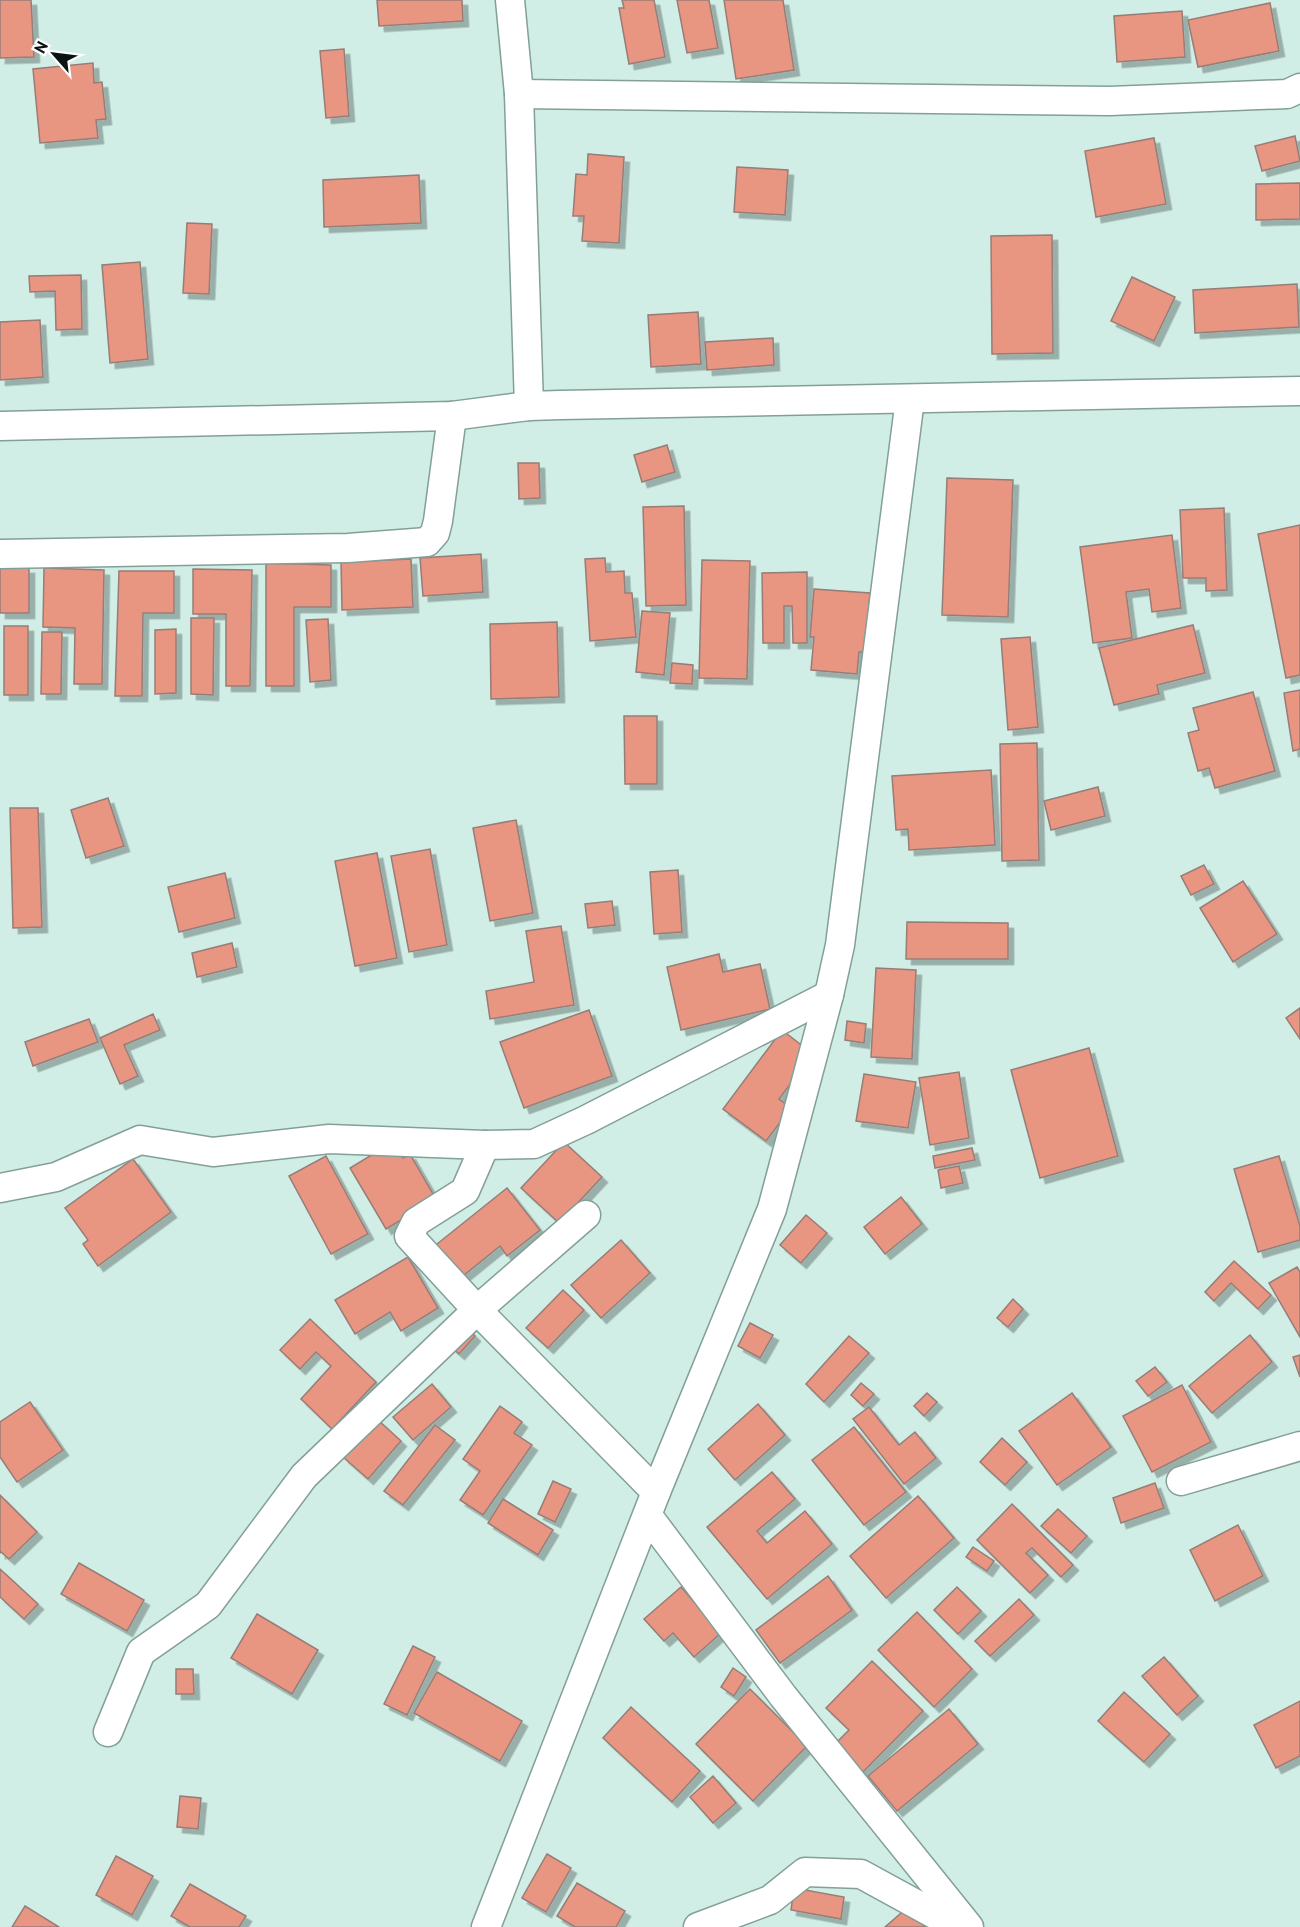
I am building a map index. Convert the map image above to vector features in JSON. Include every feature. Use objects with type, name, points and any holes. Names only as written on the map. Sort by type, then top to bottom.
[{"type":"street","points":[[510,0],[519,94],[530,406]]},
{"type":"street","points":[[519,94],[1110,101],[1287,94],[1300,88]]},
{"type":"street","points":[[0,426],[452,416],[530,406],[1300,391]]},
{"type":"street","points":[[486,1927],[771,1209],[829,995],[840,945],[910,399]]},
{"type":"street","points":[[0,554],[348,548],[427,542],[435,533],[438,521],[452,416]]},
{"type":"street","points":[[0,1188],[56,1177],[140,1140],[213,1152],[329,1139],[485,1145],[534,1144],[586,1120],[829,995]]},
{"type":"street","points":[[485,1145],[465,1191],[416,1222],[409,1236],[652,1504],[783,1696],[969,1927]]},
{"type":"street","points":[[108,1732],[141,1652],[208,1605],[304,1476],[477,1310],[586,1215]]},
{"type":"street","points":[[1181,1481],[1300,1446]]},
{"type":"street","points":[[698,1927],[770,1900],[805,1872],[861,1874],[958,1927]]},
{"type":"building","points":[[0,0],[31,0],[34,57],[0,58]]},
{"type":"building","points":[[377,0],[462,0],[463,21],[379,26]]},
{"type":"building","points":[[622,0],[654,0],[665,57],[629,64],[619,8],[624,8]]},
{"type":"building","points":[[677,0],[709,0],[718,48],[687,53]]},
{"type":"building","points":[[724,0],[783,0],[794,70],[736,79]]},
{"type":"building","points":[[1270,3],[1279,51],[1198,67],[1188,20]]},
{"type":"building","points":[[1182,11],[1185,57],[1117,62],[1114,16]]},
{"type":"building","points":[[344,49],[349,116],[326,118],[320,51]]},
{"type":"building","points":[[93,63],[94,83],[102,82],[106,119],[96,120],[98,138],[40,143],[33,69]]},
{"type":"building","points":[[1295,136],[1300,161],[1262,171],[1255,146]]},
{"type":"building","points":[[1154,138],[1166,204],[1096,217],[1085,151]]},
{"type":"building","points":[[588,154],[624,157],[619,243],[582,241],[584,216],[573,216],[576,174],[587,175]]},
{"type":"building","points":[[737,167],[788,170],[785,215],[734,212]]},
{"type":"building","points":[[419,175],[421,223],[324,227],[323,180]]},
{"type":"building","points":[[1300,183],[1300,219],[1256,220],[1256,184]]},
{"type":"building","points":[[187,223],[212,224],[209,294],[183,293]]},
{"type":"building","points":[[1052,235],[1053,353],[992,354],[991,236]]},
{"type":"building","points":[[140,262],[148,359],[110,363],[102,265]]},
{"type":"building","points":[[81,275],[82,329],[56,330],[55,291],[30,292],[29,276]]},
{"type":"building","points":[[1132,277],[1175,297],[1154,341],[1111,321]]},
{"type":"building","points":[[1297,284],[1299,327],[1195,333],[1193,290]]},
{"type":"building","points":[[698,312],[701,364],[651,367],[648,315]]},
{"type":"building","points":[[40,320],[43,377],[0,380],[0,322]]},
{"type":"building","points":[[773,338],[774,365],[707,370],[705,342]]},
{"type":"building","points":[[667,445],[675,472],[642,482],[634,455]]},
{"type":"building","points":[[518,463],[539,463],[540,498],[519,499]]},
{"type":"building","points":[[947,478],[1013,480],[1008,617],[942,615]]},
{"type":"building","points":[[684,506],[686,605],[646,606],[643,507]]},
{"type":"building","points":[[1224,508],[1227,590],[1206,591],[1206,578],[1183,578],[1180,510]]},
{"type":"building","points":[[1300,525],[1300,675],[1286,678],[1258,534]]},
{"type":"building","points":[[1172,535],[1181,608],[1152,612],[1149,589],[1126,592],[1132,638],[1093,643],[1080,547]]},
{"type":"building","points":[[481,554],[483,592],[423,596],[420,558]]},
{"type":"building","points":[[605,558],[606,572],[624,571],[625,593],[632,593],[636,637],[590,641],[585,559]]},
{"type":"building","points":[[411,559],[413,607],[342,610],[341,562]]},
{"type":"building","points":[[702,560],[750,561],[747,679],[699,678]]},
{"type":"building","points":[[266,563],[331,565],[331,607],[294,607],[294,686],[266,686]]},
{"type":"building","points":[[0,568],[29,568],[29,613],[0,613]]},
{"type":"building","points":[[44,568],[104,570],[102,684],[74,684],[75,628],[43,627]]},
{"type":"building","points":[[193,569],[252,570],[250,686],[226,686],[226,614],[193,614]]},
{"type":"building","points":[[119,571],[174,571],[174,613],[143,613],[142,696],[115,696]]},
{"type":"building","points":[[807,572],[807,643],[793,643],[792,606],[784,606],[784,643],[763,643],[762,573]]},
{"type":"building","points":[[814,589],[870,593],[865,652],[859,652],[857,674],[811,670],[814,637],[810,637]]},
{"type":"building","points":[[642,611],[670,613],[664,675],[636,672]]},
{"type":"building","points":[[191,618],[214,618],[213,695],[191,694]]},
{"type":"building","points":[[328,619],[331,680],[310,682],[306,620]]},
{"type":"building","points":[[557,622],[559,697],[491,699],[490,624]]},
{"type":"building","points":[[1193,625],[1205,673],[1157,685],[1159,694],[1114,705],[1099,648]]},
{"type":"building","points":[[4,626],[28,626],[28,695],[4,695]]},
{"type":"building","points":[[176,629],[176,693],[155,694],[155,630]]},
{"type":"building","points":[[42,632],[62,632],[61,694],[41,694]]},
{"type":"building","points":[[1030,637],[1038,727],[1008,730],[1001,639]]},
{"type":"building","points":[[672,663],[693,665],[692,684],[670,683]]},
{"type":"building","points":[[1300,690],[1300,749],[1293,751],[1284,693]]},
{"type":"building","points":[[1253,692],[1275,771],[1215,788],[1209,768],[1198,771],[1188,733],[1199,730],[1193,708]]},
{"type":"building","points":[[624,716],[657,716],[657,784],[625,784]]},
{"type":"building","points":[[1037,743],[1039,860],[1002,861],[1000,744]]},
{"type":"building","points":[[991,770],[995,845],[909,850],[908,829],[896,830],[892,776]]},
{"type":"building","points":[[1098,787],[1105,816],[1051,830],[1044,801]]},
{"type":"building","points":[[108,798],[124,846],[86,858],[71,810]]},
{"type":"building","points":[[10,808],[38,808],[42,927],[13,928]]},
{"type":"building","points":[[516,820],[533,913],[490,921],[473,828]]},
{"type":"building","points":[[430,849],[447,945],[409,952],[391,856]]},
{"type":"building","points":[[377,853],[397,958],[355,966],[335,861]]},
{"type":"building","points":[[1204,865],[1214,884],[1191,895],[1181,876]]},
{"type":"building","points":[[678,870],[682,932],[654,934],[650,872]]},
{"type":"building","points":[[225,873],[235,918],[179,932],[168,887]]},
{"type":"building","points":[[1243,881],[1277,934],[1233,962],[1200,908]]},
{"type":"building","points":[[612,901],[615,925],[588,928],[585,904]]},
{"type":"building","points":[[907,922],[1008,923],[1008,959],[906,959]]},
{"type":"building","points":[[561,926],[574,1005],[490,1019],[486,991],[534,982],[526,931]]},
{"type":"building","points":[[232,943],[237,967],[197,977],[192,953]]},
{"type":"building","points":[[719,954],[723,972],[760,964],[770,1009],[681,1030],[667,967]]},
{"type":"building","points":[[876,968],[916,970],[912,1059],[871,1057]]},
{"type":"building","points":[[1300,1008],[1300,1039],[1286,1018]]},
{"type":"building","points":[[589,1010],[612,1076],[524,1108],[500,1042]]},
{"type":"building","points":[[153,1014],[160,1030],[124,1045],[138,1076],[120,1084],[100,1038]]},
{"type":"building","points":[[89,1019],[98,1042],[33,1066],[25,1042]]},
{"type":"building","points":[[847,1021],[866,1024],[864,1043],[845,1040]]},
{"type":"building","points":[[782,1030],[809,1051],[803,1067],[779,1099],[791,1108],[766,1141],[723,1109]]},
{"type":"building","points":[[1089,1048],[1118,1156],[1040,1178],[1011,1070]]},
{"type":"building","points":[[959,1072],[969,1138],[930,1145],[919,1078]]},
{"type":"building","points":[[864,1074],[916,1082],[908,1128],[856,1121]]},
{"type":"building","points":[[393,1142],[403,1158],[410,1154],[436,1199],[386,1229],[350,1168]]},
{"type":"building","points":[[564,1142],[602,1177],[559,1223],[521,1188]]},
{"type":"building","points":[[972,1148],[975,1160],[935,1168],[933,1156]]},
{"type":"building","points":[[326,1156],[368,1234],[331,1254],[289,1176]]},
{"type":"building","points":[[1279,1156],[1300,1226],[1300,1240],[1258,1252],[1234,1169]]},
{"type":"building","points":[[133,1159],[171,1212],[98,1266],[83,1244],[88,1240],[65,1208]]},
{"type":"building","points":[[959,1166],[963,1183],[941,1188],[938,1170]]},
{"type":"building","points":[[507,1188],[540,1230],[507,1256],[500,1246],[458,1280],[432,1248]]},
{"type":"building","points":[[901,1197],[922,1224],[885,1254],[864,1227]]},
{"type":"building","points":[[806,1215],[827,1233],[801,1263],[780,1245]]},
{"type":"building","points":[[621,1240],[650,1273],[601,1318],[571,1285]]},
{"type":"building","points":[[408,1257],[438,1308],[401,1331],[390,1312],[355,1334],[335,1300]]},
{"type":"building","points":[[1234,1261],[1271,1295],[1258,1309],[1231,1283],[1214,1301],[1205,1292]]},
{"type":"building","points":[[1297,1267],[1300,1272],[1300,1337],[1269,1283]]},
{"type":"building","points":[[563,1290],[584,1310],[548,1348],[526,1328]]},
{"type":"building","points":[[1013,1299],[1023,1309],[1008,1327],[997,1318]]},
{"type":"building","points":[[310,1319],[376,1382],[332,1429],[301,1399],[331,1366],[316,1352],[300,1369],[280,1350]]},
{"type":"building","points":[[750,1323],[773,1335],[760,1358],[738,1346]]},
{"type":"building","points":[[464,1325],[475,1336],[459,1354],[447,1343]]},
{"type":"building","points":[[1250,1335],[1272,1362],[1212,1413],[1189,1386]]},
{"type":"building","points":[[849,1336],[869,1353],[824,1402],[806,1384]]},
{"type":"building","points":[[1300,1355],[1300,1377],[1293,1357]]},
{"type":"building","points":[[1155,1367],[1167,1382],[1148,1396],[1136,1381]]},
{"type":"building","points":[[861,1383],[874,1394],[863,1406],[851,1395]]},
{"type":"building","points":[[432,1384],[451,1407],[413,1440],[393,1417]]},
{"type":"building","points":[[1182,1385],[1211,1442],[1152,1472],[1123,1416]]},
{"type":"building","points":[[927,1393],[937,1402],[924,1416],[914,1406]]},
{"type":"building","points":[[1072,1393],[1111,1447],[1057,1485],[1019,1431]]},
{"type":"building","points":[[30,1402],[63,1450],[17,1482],[0,1457],[0,1422]]},
{"type":"building","points":[[758,1404],[785,1435],[735,1480],[708,1449]]},
{"type":"building","points":[[500,1406],[522,1422],[514,1433],[532,1445],[483,1515],[460,1500],[480,1471],[463,1459]]},
{"type":"building","points":[[869,1407],[899,1445],[915,1432],[936,1458],[904,1484],[853,1419]]},
{"type":"building","points":[[377,1419],[401,1441],[368,1479],[343,1457]]},
{"type":"building","points":[[435,1425],[455,1440],[403,1505],[384,1491]]},
{"type":"building","points":[[854,1427],[906,1492],[864,1525],[812,1460]]},
{"type":"building","points":[[1002,1438],[1027,1462],[1005,1485],[980,1462]]},
{"type":"building","points":[[772,1472],[795,1499],[757,1531],[767,1543],[805,1511],[832,1544],[767,1599],[707,1527]]},
{"type":"building","points":[[553,1481],[571,1489],[555,1522],[538,1514]]},
{"type":"building","points":[[1155,1483],[1164,1508],[1121,1523],[1113,1498]]},
{"type":"building","points":[[0,1495],[37,1532],[9,1559],[0,1553]]},
{"type":"building","points":[[918,1496],[954,1538],[886,1598],[850,1556]]},
{"type":"building","points":[[503,1499],[553,1530],[538,1555],[488,1523]]},
{"type":"building","points":[[1012,1504],[1073,1565],[1061,1577],[1032,1548],[1026,1553],[1048,1575],[1030,1593],[977,1540]]},
{"type":"building","points":[[1058,1509],[1087,1536],[1071,1553],[1041,1526]]},
{"type":"building","points":[[1238,1525],[1263,1576],[1215,1601],[1190,1550]]},
{"type":"building","points":[[973,1547],[994,1561],[987,1571],[966,1557]]},
{"type":"building","points":[[79,1563],[144,1600],[127,1631],[61,1594]]},
{"type":"building","points":[[0,1569],[38,1604],[24,1619],[0,1597]]},
{"type":"building","points":[[828,1576],[852,1610],[780,1663],[756,1630]]},
{"type":"building","points":[[681,1587],[721,1633],[694,1657],[673,1633],[664,1641],[644,1619]]},
{"type":"building","points":[[957,1587],[981,1611],[958,1634],[934,1610]]},
{"type":"building","points":[[1019,1599],[1034,1615],[990,1656],[975,1641]]},
{"type":"building","points":[[917,1612],[972,1669],[934,1707],[878,1650]]},
{"type":"building","points":[[257,1614],[318,1650],[292,1694],[231,1658]]},
{"type":"building","points":[[413,1646],[435,1657],[407,1715],[384,1704]]},
{"type":"building","points":[[1164,1657],[1198,1696],[1177,1715],[1142,1676]]},
{"type":"building","points":[[872,1661],[923,1711],[863,1772],[835,1744],[849,1730],[826,1708]]},
{"type":"building","points":[[733,1668],[746,1677],[734,1696],[721,1687]]},
{"type":"building","points":[[176,1669],[193,1669],[194,1694],[176,1694]]},
{"type":"building","points":[[437,1672],[522,1721],[500,1761],[414,1713]]},
{"type":"building","points":[[750,1689],[807,1746],[753,1801],[696,1744]]},
{"type":"building","points":[[1124,1692],[1170,1734],[1144,1762],[1098,1721]]},
{"type":"building","points":[[1300,1701],[1300,1756],[1276,1768],[1254,1725]]},
{"type":"building","points":[[631,1707],[700,1771],[672,1802],[603,1738]]},
{"type":"building","points":[[949,1709],[978,1744],[897,1811],[868,1776]]},
{"type":"building","points":[[713,1776],[736,1803],[713,1823],[690,1797]]},
{"type":"building","points":[[180,1796],[201,1798],[198,1829],[177,1827]]},
{"type":"building","points":[[547,1854],[571,1868],[546,1912],[522,1898]]},
{"type":"building","points":[[116,1856],[153,1876],[132,1915],[96,1895]]},
{"type":"building","points":[[577,1883],[625,1911],[616,1927],[575,1927],[557,1916]]},
{"type":"building","points":[[190,1884],[246,1916],[239,1927],[190,1927],[171,1916]]},
{"type":"building","points":[[794,1888],[844,1897],[841,1919],[791,1910]]},
{"type":"building","points":[[25,1906],[59,1927],[12,1927]]},
{"type":"building","points":[[908,1907],[925,1927],[885,1927]]}]
